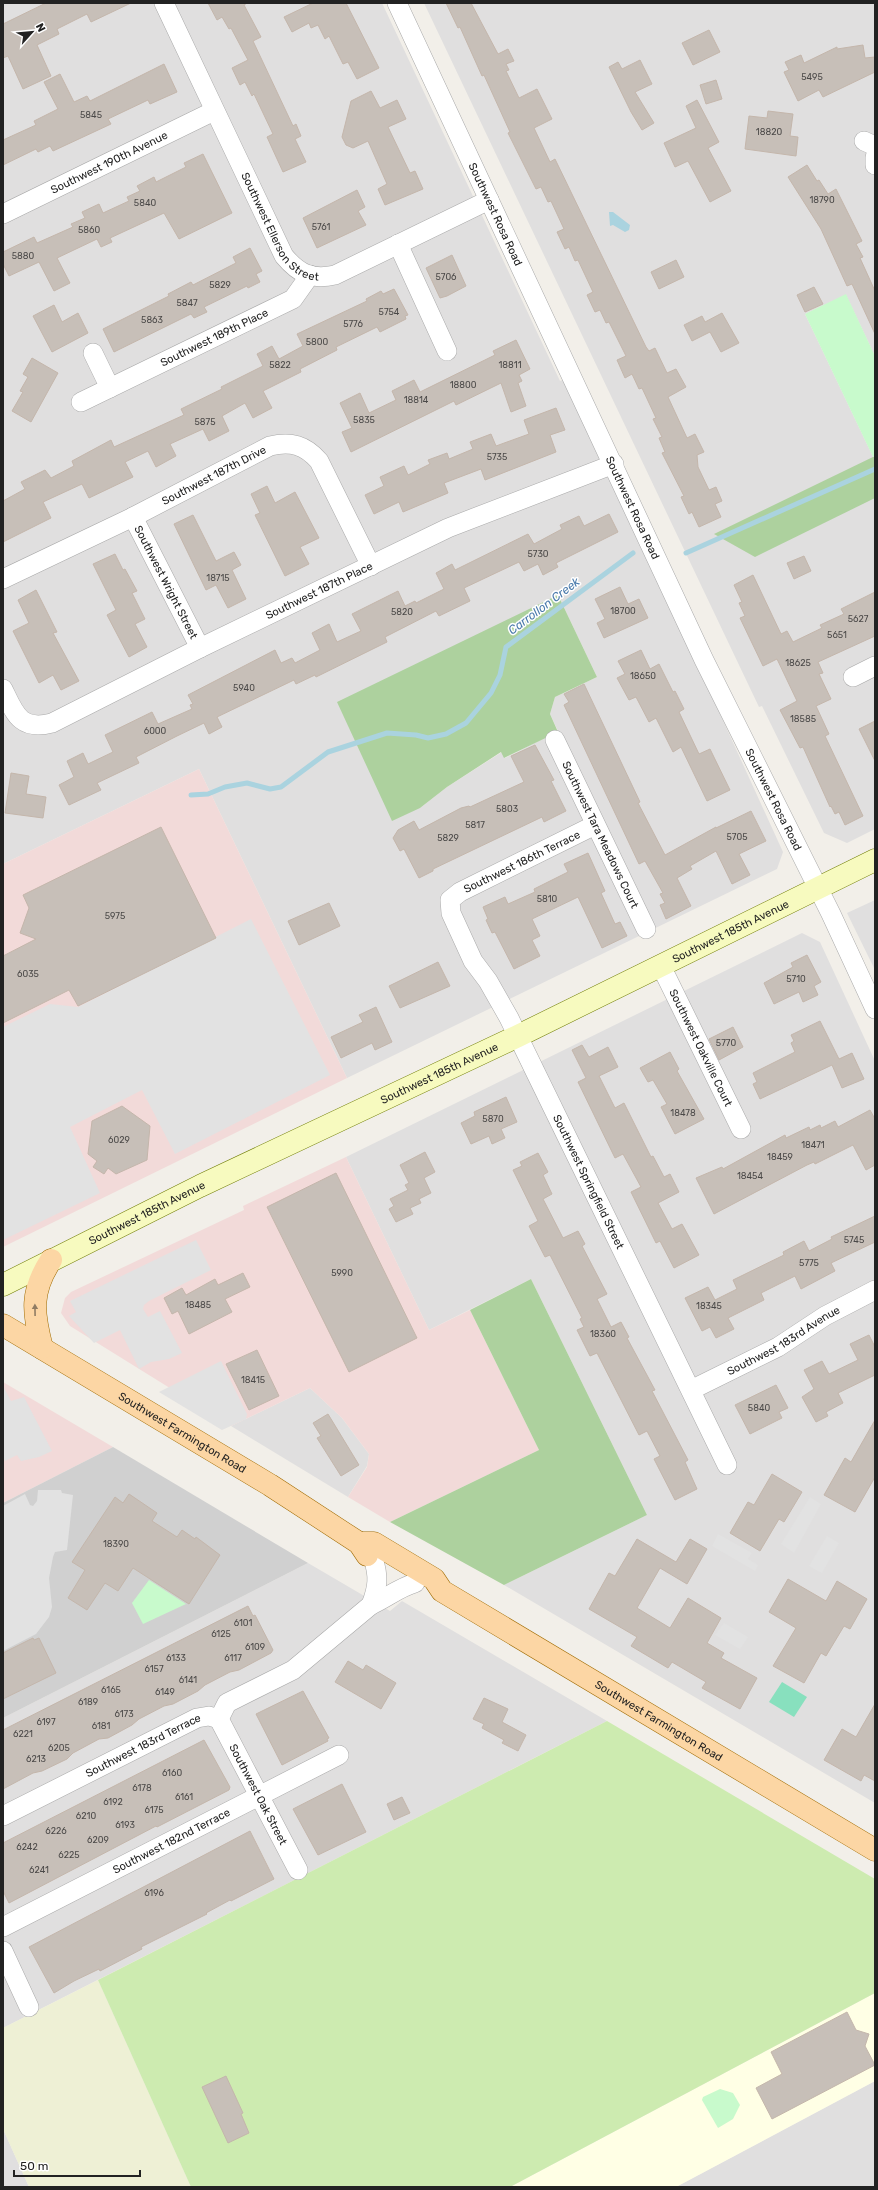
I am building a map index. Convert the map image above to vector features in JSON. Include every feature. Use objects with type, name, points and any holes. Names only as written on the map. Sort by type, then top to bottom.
[{"type":"main road","name":"Southwest 185th Avenue","points":[[3,1284],[200,1186],[518,1036],[875,860]]},
{"type":"main road","points":[[42,1348],[35,1318],[36,1294],[38,1283],[51,1260]]},
{"type":"main road","name":"Southwest Farmington Road","points":[[3,1325],[270,1486],[415,1583],[429,1591],[442,1591]]},
{"type":"main road","name":"Southwest Farmington Road","points":[[366,1550],[374,1543],[434,1579],[442,1591],[875,1850]]},
{"type":"street","name":"Southwest Ellerson Street","points":[[164,3],[284,256],[294,268],[321,278],[335,275],[489,200]]},
{"type":"street","name":"Southwest Rosa Road","points":[[397,3],[614,464],[707,667],[818,887],[875,1009]]},
{"type":"street","name":"Southwest 190th Avenue","points":[[3,214],[214,111]]},
{"type":"street","points":[[875,157],[875,165]]},
{"type":"street","points":[[398,244],[447,351]]},
{"type":"street","name":"Southwest 189th Place","points":[[81,402],[293,299],[310,275]]},
{"type":"street","points":[[93,353],[110,388]]},
{"type":"street","name":"Southwest 187th Drive","points":[[3,579],[133,517],[270,446],[284,442],[298,445],[310,450],[319,461],[371,566]]},
{"type":"street","name":"Southwest 187th Place","points":[[3,689],[16,715],[29,726],[40,726],[52,723],[200,648],[448,528],[614,464]]},
{"type":"street","name":"Southwest Wright Street","points":[[133,517],[200,648]]},
{"type":"street","points":[[853,677],[875,666]]},
{"type":"street","name":"Southwest Tara Meadows Court","points":[[555,740],[646,929]]},
{"type":"street","name":"Southwest 186th Terrace","points":[[450,900],[460,892],[595,825]]},
{"type":"street","name":"Southwest Springfield Street","points":[[450,900],[451,913],[473,961],[492,987],[518,1036],[727,1465]]},
{"type":"street","name":"Southwest Oakville Court","points":[[661,966],[741,1129]]},
{"type":"street","name":"Southwest 183rd Avenue","points":[[691,1390],[778,1347],[825,1316],[875,1290]]},
{"type":"street","name":"Southwest 183rd Terrace","points":[[366,1550],[378,1579],[378,1588],[371,1604]]},
{"type":"street","name":"Southwest 183rd Terrace","points":[[3,1816],[197,1718],[209,1716],[218,1719],[227,1703],[293,1670],[371,1604],[382,1600],[400,1587],[415,1583]]},
{"type":"street","name":"Southwest Oak Street","points":[[218,1719],[298,1870]]},
{"type":"street","name":"Southwest 182nd Terrace","points":[[3,1927],[339,1756]]},
{"type":"street","points":[[3,1950],[29,2006]]},
{"type":"shaded area","points":[[3,3],[382,3],[560,381],[563,380],[646,552],[783,852],[777,869],[347,1078],[199,769],[3,864]],"holes":[[[558,595],[597,677],[555,697],[550,714],[558,731],[505,758],[502,752],[447,787],[420,808]]]},
{"type":"shaded area","points":[[424,3],[875,3],[875,356],[846,295],[805,314],[875,461],[875,829],[847,843],[824,833],[762,706],[759,707]]},
{"type":"shaded area","points":[[199,769],[347,1078],[3,1247],[3,864]]},
{"type":"shaded area","points":[[875,900],[875,970],[847,913]]},
{"type":"shaded area","points":[[251,919],[330,1075],[175,1154],[142,1090],[70,1127],[100,1193],[3,1240],[3,1027],[50,1004],[78,1007]]},
{"type":"shaded area","points":[[802,933],[820,942],[875,1061],[875,1803],[504,1585],[647,1515],[531,1279],[429,1330],[346,1157]]},
{"type":"shaded area","points":[[346,1157],[429,1330],[470,1310],[539,1450],[390,1522],[348,1497],[367,1467],[369,1454],[342,1418],[310,1388],[231,1426],[70,1326],[61,1313],[65,1298],[71,1292],[244,1210],[243,1206]]},
{"type":"shaded area","points":[[196,1240],[211,1270],[149,1301],[144,1305],[143,1309],[148,1317],[160,1311],[182,1353],[169,1359],[151,1362],[139,1369],[120,1330],[94,1343],[69,1316],[76,1312],[70,1301]]},
{"type":"shaded area","points":[[221,1361],[247,1414],[246,1419],[222,1430],[159,1392]]},
{"type":"shaded area","points":[[3,1382],[113,1447],[3,1503]]},
{"type":"shaded area","points":[[3,1386],[11,1401],[24,1397],[52,1451],[39,1457],[21,1461],[17,1455],[5,1461],[3,1457]]},
{"type":"shaded area","points":[[310,1388],[342,1418],[369,1454],[367,1466],[348,1497],[231,1426]]},
{"type":"shaded area","points":[[113,1447],[308,1563],[3,1718],[3,1503]]},
{"type":"shaded area","points":[[38,1490],[61,1490],[62,1493],[73,1495],[67,1550],[55,1552],[53,1557],[49,1578],[52,1607],[49,1617],[36,1634],[3,1651],[3,1506],[25,1494],[30,1505],[33,1506],[37,1501]]},
{"type":"shaded area","points":[[810,1497],[821,1504],[794,1553],[781,1544]]},
{"type":"shaded area","points":[[718,1534],[752,1553],[748,1559],[758,1565],[755,1571],[712,1546]]},
{"type":"shaded area","points":[[827,1536],[839,1543],[822,1573],[809,1566]]},
{"type":"shaded area","points":[[308,1563],[390,1611],[402,1601],[607,1721],[3,2028],[3,1718]]},
{"type":"shaded area","points":[[724,1623],[748,1637],[740,1649],[715,1635]]},
{"type":"shaded area","points":[[98,1980],[191,2187],[29,2187],[3,2129],[3,2028]]},
{"type":"shaded area","points":[[875,1993],[875,2081],[676,2187],[510,2187]]},
{"type":"shaded area","points":[[875,2081],[875,2187],[676,2187]]},
{"type":"shaded area","points":[[3,2129],[29,2187],[3,2187]]},
{"type":"green space","points":[[846,294],[875,356],[875,456],[873,457],[805,314]]},
{"type":"green space","points":[[875,456],[875,498],[755,557],[714,534]]},
{"type":"green space","points":[[558,595],[597,677],[555,697],[550,714],[558,732],[504,758],[501,752],[447,787],[420,808],[392,821],[337,702]]},
{"type":"green space","points":[[531,1279],[647,1515],[504,1585],[390,1522],[539,1450],[470,1310]]},
{"type":"green space","points":[[149,1580],[186,1604],[143,1624],[132,1603]]},
{"type":"green space","points":[[782,1682],[807,1697],[794,1717],[769,1702]]},
{"type":"green space","points":[[607,1721],[875,1879],[875,1993],[510,2187],[191,2187],[98,1980]]},
{"type":"green space","points":[[720,2089],[733,2093],[740,2105],[733,2119],[718,2128],[702,2100],[703,2097]]},
{"type":"water","points":[[609,212],[613,212],[630,225],[629,230],[625,232],[613,225],[610,226]]},
{"type":"building","points":[[46,3],[131,3],[91,22],[87,14],[57,29],[59,34],[37,45],[51,76],[23,89],[8,56],[3,58],[3,24]]},
{"type":"building","points":[[208,3],[247,3],[244,5],[261,37],[253,41],[293,126],[296,124],[301,136],[295,139],[306,162],[283,172],[267,137],[273,134],[254,94],[252,96],[245,82],[240,85],[232,68],[248,60],[231,28],[229,29],[222,17],[217,20]]},
{"type":"building","points":[[313,3],[346,3],[379,68],[357,79],[348,62],[343,64],[329,36],[325,39],[318,25],[311,28],[309,23],[292,32],[284,17]]},
{"type":"building","points":[[446,3],[471,3],[498,54],[508,49],[514,61],[506,64],[509,70],[506,71],[519,98],[537,89],[552,119],[534,128],[550,162],[555,159],[646,347],[649,351],[655,348],[667,373],[676,369],[686,387],[668,397],[687,438],[695,434],[704,452],[697,455],[698,467],[709,490],[716,487],[722,501],[715,504],[721,517],[699,527],[692,512],[689,514],[681,497],[684,496],[662,453],[665,452],[659,438],[662,437],[653,419],[656,418],[642,388],[639,389],[632,374],[625,378],[617,360],[626,356],[609,322],[606,323],[600,310],[595,312],[587,295],[593,292],[578,260],[575,261],[569,247],[565,249],[557,232],[564,229],[551,201],[548,202],[541,187],[536,189],[508,133],[510,132],[484,75],[482,76],[460,27],[458,28]]},
{"type":"building","points":[[709,30],[720,52],[693,65],[682,43]]},
{"type":"building","points":[[863,45],[865,58],[875,57],[875,72],[823,97],[819,90],[798,101],[784,72],[789,70],[785,62],[801,55],[804,63],[837,47],[837,49]]},
{"type":"building","points":[[640,60],[652,84],[635,92],[654,123],[642,130],[631,112],[609,67],[618,62],[622,69]]},
{"type":"building","points":[[164,64],[177,92],[150,104],[148,100],[108,119],[111,124],[53,151],[50,146],[38,152],[36,149],[3,165],[3,140],[36,125],[34,121],[58,109],[44,82],[60,74],[74,102],[87,96],[90,101]]},
{"type":"building","points":[[716,80],[722,99],[706,104],[700,85]]},
{"type":"building","points":[[371,91],[380,108],[397,100],[406,119],[388,127],[410,173],[415,171],[423,189],[385,205],[378,189],[387,184],[368,141],[353,148],[346,145],[342,137],[351,101]]},
{"type":"building","points":[[697,100],[719,142],[708,148],[731,191],[710,202],[688,161],[675,167],[664,143],[696,128],[686,106]]},
{"type":"building","points":[[768,111],[793,114],[790,136],[798,137],[796,156],[745,149],[749,116],[767,118]]},
{"type":"building","points":[[203,154],[232,213],[179,239],[164,213],[110,238],[112,242],[101,247],[97,239],[57,258],[70,283],[54,291],[39,262],[9,276],[3,264],[3,252],[34,237],[37,243],[73,227],[71,224],[85,218],[82,212],[99,204],[103,213],[129,201],[127,197],[140,191],[137,186],[154,177],[156,182],[186,167],[184,163]]},
{"type":"building","points":[[807,165],[817,181],[819,180],[828,194],[836,189],[862,241],[856,244],[863,257],[860,258],[875,291],[875,334],[852,284],[847,286],[821,229],[788,177]]},
{"type":"building","points":[[357,190],[365,207],[358,211],[366,225],[317,248],[303,218]]},
{"type":"building","points":[[250,248],[262,271],[256,274],[260,282],[248,288],[247,286],[204,307],[207,312],[194,318],[191,314],[114,352],[103,329],[169,296],[168,294],[191,282],[193,285],[236,263],[233,257]]},
{"type":"building","points":[[452,255],[466,286],[440,298],[426,268]]},
{"type":"building","points":[[676,260],[684,277],[659,289],[651,272]]},
{"type":"building","points":[[814,287],[823,304],[805,312],[797,295]]},
{"type":"building","points":[[394,289],[408,315],[405,316],[406,319],[380,332],[377,327],[336,347],[337,350],[300,369],[301,372],[263,391],[272,408],[253,418],[245,403],[222,416],[229,431],[209,441],[203,429],[170,444],[176,456],[156,467],[148,451],[125,462],[133,477],[89,498],[82,484],[43,502],[51,518],[3,542],[3,501],[25,489],[21,482],[45,470],[51,478],[74,466],[72,461],[111,440],[114,447],[184,415],[181,409],[222,389],[221,387],[263,366],[257,354],[272,346],[279,359],[303,346],[297,334],[367,301],[366,299],[381,291],[383,294]]},
{"type":"building","points":[[54,305],[62,322],[78,313],[88,333],[52,352],[33,316]]},
{"type":"building","points":[[722,313],[739,343],[721,352],[710,332],[692,341],[684,325],[702,316],[705,322]]},
{"type":"building","points":[[516,340],[530,369],[519,375],[522,381],[518,383],[526,406],[511,412],[501,383],[456,405],[454,401],[351,452],[342,432],[352,428],[340,403],[360,393],[369,413],[396,400],[392,391],[414,380],[420,392],[495,355],[493,351]]},
{"type":"building","points":[[32,358],[58,373],[31,422],[12,411],[23,392],[20,391],[28,377],[23,374]]},
{"type":"building","points":[[556,408],[565,430],[550,435],[556,452],[485,480],[481,469],[444,483],[448,493],[403,512],[399,502],[374,514],[365,495],[384,486],[380,477],[404,466],[408,475],[430,464],[428,460],[447,453],[449,459],[473,449],[470,442],[491,434],[496,446],[529,434],[524,420]]},
{"type":"building","points":[[267,486],[275,503],[295,492],[319,538],[300,547],[309,564],[285,576],[255,515],[260,513],[251,494]]},
{"type":"building","points":[[609,514],[618,532],[556,563],[558,567],[543,575],[538,564],[524,571],[519,562],[464,588],[470,601],[439,616],[436,611],[385,637],[387,642],[316,677],[315,675],[296,684],[294,680],[217,717],[222,727],[209,734],[204,723],[177,736],[136,757],[139,763],[97,783],[101,790],[69,805],[59,785],[74,777],[67,761],[83,753],[88,764],[113,752],[105,735],[152,712],[158,724],[192,709],[190,705],[193,704],[188,695],[275,650],[281,663],[292,658],[295,663],[320,650],[312,633],[329,624],[337,642],[361,631],[352,614],[398,591],[405,606],[415,601],[416,603],[444,589],[436,573],[452,564],[455,570],[528,534],[534,544],[562,529],[560,525],[579,516],[584,526]]},
{"type":"building","points":[[193,515],[216,561],[234,552],[241,565],[232,570],[246,599],[228,608],[216,585],[206,590],[174,524]]},
{"type":"building","points":[[115,554],[123,570],[125,569],[137,591],[132,593],[145,619],[135,624],[147,647],[129,657],[107,615],[116,610],[93,564]]},
{"type":"building","points":[[804,556],[811,571],[794,579],[787,563]]},
{"type":"building","points":[[753,575],[781,634],[787,631],[793,642],[822,628],[820,625],[844,614],[841,609],[875,592],[875,636],[818,662],[823,673],[819,674],[831,699],[816,706],[829,734],[825,736],[863,816],[845,825],[839,812],[835,814],[831,806],[830,807],[803,747],[800,748],[780,710],[797,701],[777,659],[763,666],[740,618],[745,616],[739,603],[742,602],[734,585]]},
{"type":"building","points":[[620,587],[628,604],[639,599],[648,618],[604,638],[597,623],[605,619],[595,599]]},
{"type":"building","points":[[36,590],[57,632],[53,633],[79,681],[61,690],[53,675],[39,683],[13,631],[29,623],[18,600]]},
{"type":"building","points":[[641,650],[650,669],[659,664],[673,692],[675,691],[684,709],[679,712],[699,754],[710,749],[730,790],[707,801],[681,747],[673,752],[656,718],[649,722],[636,697],[629,700],[617,678],[625,674],[618,661]]},
{"type":"building","points":[[584,684],[640,802],[638,803],[665,855],[716,827],[751,811],[766,841],[739,854],[750,875],[732,884],[716,851],[690,866],[692,869],[677,878],[691,906],[666,919],[660,905],[665,903],[660,894],[663,893],[645,861],[639,864],[564,705],[569,702],[564,694]]},
{"type":"building","points":[[875,721],[875,761],[859,729]]},
{"type":"building","points":[[535,745],[554,780],[551,781],[566,811],[544,822],[542,817],[433,869],[433,871],[419,878],[404,849],[400,851],[393,838],[398,830],[414,821],[419,830],[461,808],[470,807],[524,782],[511,756]]},
{"type":"building","points":[[11,773],[29,776],[26,794],[46,797],[43,818],[5,813]]},
{"type":"building","points":[[161,827],[216,938],[78,1006],[69,990],[3,1023],[3,956],[36,939],[20,933],[29,908],[23,895]]},
{"type":"building","points":[[588,853],[605,891],[601,893],[615,924],[620,922],[627,936],[602,948],[578,897],[532,919],[540,936],[532,940],[540,956],[514,969],[495,932],[492,933],[486,920],[488,919],[483,907],[505,897],[508,904],[535,892],[534,889],[568,872],[564,864]]},
{"type":"building","points":[[329,903],[340,926],[299,945],[288,921]]},
{"type":"building","points":[[807,955],[821,982],[814,986],[818,995],[803,1002],[799,992],[774,1004],[764,983],[793,967],[791,963]]},
{"type":"building","points":[[438,962],[450,986],[400,1008],[389,986]]},
{"type":"building","points":[[376,1007],[392,1042],[375,1050],[372,1043],[341,1058],[331,1037],[363,1022],[359,1015]]},
{"type":"building","points":[[820,1021],[839,1059],[852,1053],[864,1079],[842,1088],[832,1065],[760,1099],[753,1084],[757,1082],[753,1073],[795,1052],[791,1043],[794,1041],[791,1035]]},
{"type":"building","points":[[733,1027],[743,1047],[719,1060],[709,1039]]},
{"type":"building","points":[[582,1045],[589,1057],[608,1047],[618,1067],[599,1076],[615,1108],[624,1103],[651,1157],[653,1156],[664,1177],[670,1174],[679,1192],[658,1203],[672,1229],[682,1224],[699,1255],[674,1268],[660,1241],[656,1243],[631,1192],[641,1187],[623,1154],[615,1158],[578,1082],[586,1078],[572,1050]]},
{"type":"building","points":[[670,1052],[679,1069],[677,1071],[704,1119],[675,1134],[661,1107],[667,1104],[653,1080],[648,1082],[640,1068]]},
{"type":"building","points":[[506,1097],[517,1122],[501,1129],[505,1138],[492,1144],[489,1136],[471,1144],[461,1123],[475,1116],[474,1112]]},
{"type":"building","points":[[122,1106],[150,1126],[147,1160],[116,1174],[108,1168],[104,1174],[93,1167],[97,1161],[88,1154],[92,1121]]},
{"type":"building","points":[[870,1110],[875,1119],[875,1165],[866,1170],[853,1145],[815,1164],[814,1162],[807,1165],[714,1214],[696,1178],[722,1167],[723,1169],[785,1135],[786,1138],[809,1127],[810,1130],[820,1125],[821,1128],[835,1121],[838,1127]]},
{"type":"building","points":[[425,1152],[435,1172],[424,1178],[431,1193],[419,1199],[421,1203],[410,1208],[413,1214],[396,1222],[389,1209],[394,1206],[390,1199],[408,1190],[405,1185],[409,1183],[400,1165]]},
{"type":"building","points":[[538,1153],[548,1172],[543,1175],[552,1194],[543,1199],[563,1238],[578,1231],[585,1244],[582,1246],[607,1294],[597,1299],[611,1327],[621,1322],[629,1337],[627,1338],[655,1390],[652,1391],[688,1460],[685,1462],[697,1489],[675,1500],[654,1459],[660,1456],[647,1431],[639,1435],[597,1353],[590,1356],[577,1330],[584,1327],[580,1319],[582,1318],[550,1255],[545,1257],[529,1226],[538,1221],[513,1170],[522,1166],[520,1162]]},
{"type":"building","points":[[336,1173],[417,1338],[349,1372],[267,1207]]},
{"type":"building","points":[[875,1216],[875,1242],[831,1263],[835,1271],[801,1289],[795,1276],[761,1293],[764,1300],[728,1318],[734,1329],[716,1338],[710,1327],[702,1331],[685,1298],[708,1287],[715,1300],[737,1289],[733,1280],[784,1255],[783,1252],[804,1241],[809,1251],[832,1239],[831,1237]]},
{"type":"building","points":[[243,1273],[250,1287],[225,1299],[232,1312],[189,1334],[178,1311],[172,1314],[164,1298],[182,1288],[186,1295],[215,1279],[218,1285]]},
{"type":"building","points":[[869,1335],[875,1347],[875,1375],[838,1393],[843,1403],[826,1412],[828,1416],[816,1422],[802,1397],[814,1389],[804,1370],[822,1361],[829,1374],[858,1360],[850,1344]]},
{"type":"building","points":[[257,1350],[279,1396],[249,1410],[226,1364]]},
{"type":"building","points":[[776,1385],[788,1408],[779,1412],[782,1418],[750,1434],[735,1405]]},
{"type":"building","points":[[328,1414],[359,1465],[341,1476],[317,1438],[321,1436],[313,1423]]},
{"type":"building","points":[[875,1420],[875,1477],[855,1512],[824,1495],[845,1458],[851,1462]]},
{"type":"building","points":[[772,1474],[802,1492],[784,1522],[779,1519],[760,1551],[730,1533],[748,1502],[754,1505]]},
{"type":"building","points":[[129,1494],[157,1513],[152,1521],[177,1537],[182,1530],[195,1539],[196,1537],[220,1555],[189,1604],[133,1568],[118,1591],[105,1583],[87,1610],[68,1598],[85,1570],[72,1562],[115,1497],[123,1503]]},
{"type":"building","points":[[637,1539],[676,1562],[690,1539],[707,1549],[687,1584],[660,1568],[637,1608],[670,1628],[688,1598],[721,1618],[707,1643],[724,1653],[721,1658],[757,1678],[740,1709],[702,1688],[706,1682],[672,1662],[668,1668],[631,1646],[637,1637],[589,1609],[609,1573],[615,1576]]},
{"type":"building","points":[[788,1579],[826,1601],[837,1581],[867,1599],[850,1629],[844,1626],[826,1656],[821,1653],[804,1683],[773,1666],[796,1628],[769,1612]]},
{"type":"building","points":[[248,1606],[253,1616],[255,1615],[273,1650],[271,1653],[239,1670],[230,1672],[205,1685],[198,1691],[173,1704],[164,1706],[139,1719],[132,1725],[108,1738],[99,1739],[73,1753],[67,1759],[42,1771],[33,1773],[3,1789],[3,1730]]},
{"type":"building","points":[[33,1638],[34,1640],[39,1638],[56,1673],[3,1699],[3,1653]]},
{"type":"building","points":[[348,1661],[363,1670],[366,1665],[396,1683],[381,1709],[335,1682]]},
{"type":"building","points":[[303,1691],[329,1738],[327,1739],[328,1741],[282,1765],[256,1714]]},
{"type":"building","points":[[484,1698],[508,1709],[502,1722],[526,1735],[518,1751],[502,1743],[504,1740],[482,1728],[484,1724],[473,1719]]},
{"type":"building","points":[[875,1704],[875,1781],[864,1775],[861,1781],[824,1760],[842,1729],[856,1737]]},
{"type":"building","points":[[204,1740],[230,1787],[229,1790],[157,1827],[156,1826],[9,1903],[3,1891],[3,1843]]},
{"type":"building","points":[[342,1784],[366,1832],[318,1855],[293,1809]]},
{"type":"building","points":[[402,1797],[410,1813],[394,1820],[387,1804]]},
{"type":"building","points":[[250,1831],[274,1879],[231,1901],[230,1900],[206,1913],[207,1914],[141,1947],[142,1949],[100,1971],[99,1969],[54,1993],[29,1947]]},
{"type":"building","points":[[847,2012],[856,2030],[869,2034],[865,2046],[875,2065],[772,2119],[756,2088],[782,2074],[771,2052]]},
{"type":"building","points":[[226,2076],[243,2113],[241,2114],[249,2133],[228,2143],[202,2087]]},
{"type":"waterway","name":"Carrollon Creek","points":[[686,553],[875,469]]},
{"type":"waterway","name":"Carrollon Creek","points":[[191,795],[208,794],[225,787],[247,783],[270,789],[281,787],[328,752],[387,733],[416,735],[428,738],[446,734],[466,723],[491,693],[500,675],[506,647],[633,553]]}]
